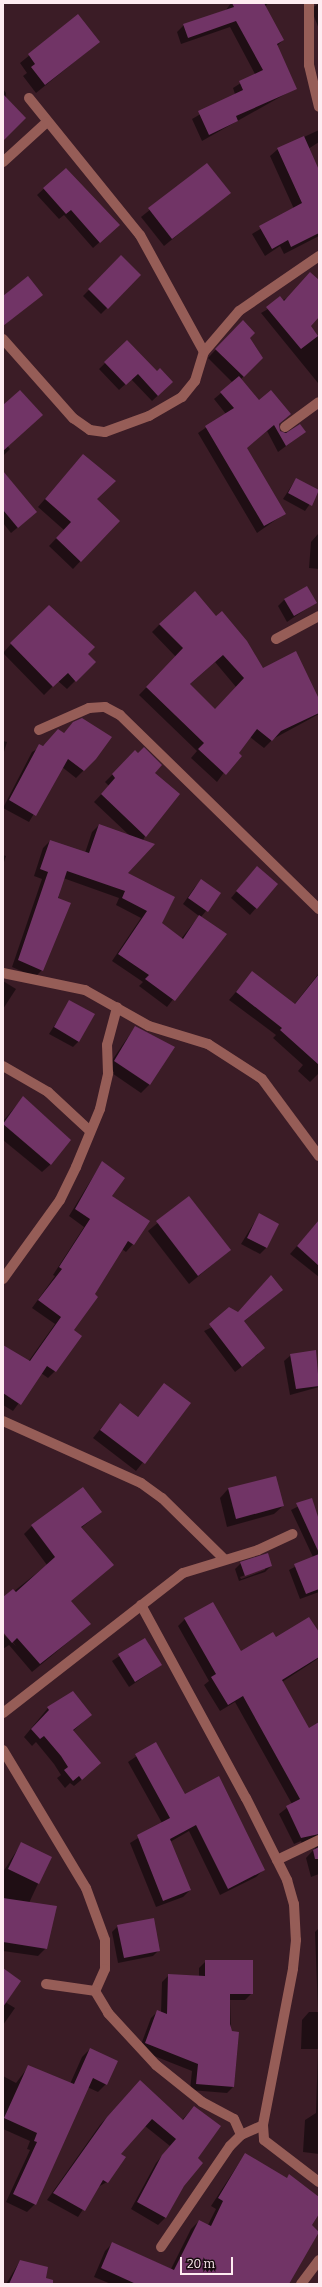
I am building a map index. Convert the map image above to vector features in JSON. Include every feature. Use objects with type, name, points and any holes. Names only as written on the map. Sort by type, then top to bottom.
[{"type":"street","points":[[309,3],[309,65],[319,107]]},
{"type":"street","points":[[29,98],[47,122],[140,234],[204,352]]},
{"type":"street","points":[[3,162],[47,122]]},
{"type":"street","points":[[3,339],[73,418],[98,431],[149,416],[182,397],[195,381],[204,352],[240,311],[319,256]]},
{"type":"street","points":[[285,427],[319,402]]},
{"type":"street","points":[[276,639],[319,616]]},
{"type":"street","points":[[39,730],[89,708],[105,707],[120,715],[319,909]]},
{"type":"street","points":[[3,973],[85,990],[118,1007],[149,1026],[201,1040],[262,1079],[319,1156]]},
{"type":"street","points":[[3,1279],[60,1200],[89,1130],[100,1109],[108,1073],[107,1045],[118,1007]]},
{"type":"street","points":[[3,1066],[48,1092],[89,1130]]},
{"type":"street","points":[[3,1421],[141,1483],[162,1498],[223,1558]]},
{"type":"street","points":[[3,1713],[183,1574],[223,1558],[258,1550],[293,1534]]},
{"type":"street","points":[[141,1605],[277,1860],[294,1904],[296,1940],[263,2125],[264,2140],[319,2182]]},
{"type":"street","points":[[3,1750],[86,1888],[105,1940],[105,1969],[95,1991]]},
{"type":"street","points":[[277,1860],[319,1840]]},
{"type":"street","points":[[46,1984],[95,1991]]},
{"type":"street","points":[[95,1991],[108,2013],[156,2065],[202,2102],[234,2120],[241,2136]]},
{"type":"street","points":[[161,2247],[230,2146],[241,2136],[263,2125]]},
{"type":"street","points":[[301,2284],[319,2260]]},
{"type":"building","points":[[232,3],[264,3],[284,40],[277,44],[297,89],[236,116],[238,121],[209,135],[198,111],[243,90],[239,81],[263,70],[236,21],[188,38],[183,24],[234,7]]},
{"type":"building","points":[[78,14],[100,42],[45,85],[31,67],[35,64],[28,54]]},
{"type":"building","points":[[3,94],[26,118],[3,141]]},
{"type":"building","points":[[304,136],[319,170],[319,233],[291,247],[288,240],[272,249],[259,226],[302,203],[277,148]]},
{"type":"building","points":[[207,163],[231,193],[172,239],[148,208]]},
{"type":"building","points":[[66,168],[120,225],[100,243],[71,210],[66,214],[43,188]]},
{"type":"building","points":[[121,255],[141,275],[108,309],[88,289]]},
{"type":"building","points":[[310,272],[319,280],[319,317],[311,326],[318,336],[301,349],[266,307],[280,296],[284,301]]},
{"type":"building","points":[[28,276],[43,295],[3,326],[3,296]]},
{"type":"building","points":[[243,320],[255,333],[250,338],[263,358],[244,377],[215,349]]},
{"type":"building","points":[[127,340],[157,371],[160,368],[173,382],[158,396],[138,374],[126,385],[104,362]]},
{"type":"building","points":[[239,376],[259,400],[271,390],[291,414],[279,424],[280,431],[286,433],[300,424],[306,432],[286,446],[274,425],[247,448],[286,514],[264,526],[205,426],[234,408],[220,392]]},
{"type":"building","points":[[20,390],[43,415],[3,451],[3,405]]},
{"type":"building","points":[[83,454],[116,481],[97,499],[120,521],[81,562],[56,538],[71,522],[45,499]]},
{"type":"building","points":[[3,471],[37,512],[18,528],[3,510]]},
{"type":"building","points":[[296,478],[319,490],[312,506],[288,493]]},
{"type":"building","points":[[307,586],[317,603],[294,616],[284,599]]},
{"type":"building","points":[[195,591],[216,616],[222,611],[247,641],[263,668],[296,651],[319,699],[319,713],[281,731],[272,741],[257,729],[239,753],[242,756],[226,775],[198,749],[204,743],[146,687],[183,648],[159,624]],"holes":[[[223,655],[244,678],[215,709],[190,684]]]},
{"type":"building","points":[[49,605],[95,647],[88,654],[96,662],[76,682],[68,673],[53,687],[10,643]]},
{"type":"building","points":[[82,718],[112,737],[96,759],[84,771],[68,759],[36,816],[9,800],[39,744],[43,746],[58,729],[64,733],[73,722]]},
{"type":"building","points":[[144,747],[162,765],[155,773],[180,794],[146,837],[101,794],[115,778],[112,774],[135,750],[138,753]]},
{"type":"building","points":[[99,824],[155,844],[128,873],[175,897],[162,923],[183,939],[199,915],[227,934],[175,1001],[145,979],[149,975],[118,954],[147,911],[122,898],[125,891],[67,871],[58,898],[71,903],[43,971],[18,960],[48,872],[40,869],[50,840],[89,853]]},
{"type":"building","points":[[257,866],[278,884],[257,909],[236,891]]},
{"type":"building","points":[[201,879],[221,893],[208,912],[188,898]]},
{"type":"building","points":[[252,971],[295,1004],[319,974],[319,1065],[280,1030],[282,1028],[236,992]]},
{"type":"building","points":[[69,1000],[95,1014],[79,1042],[54,1027]]},
{"type":"building","points":[[135,1026],[175,1047],[150,1085],[114,1061]]},
{"type":"building","points":[[23,1096],[71,1140],[51,1165],[3,1124]]},
{"type":"building","points":[[102,1161],[125,1178],[112,1196],[150,1221],[134,1245],[128,1241],[95,1294],[98,1297],[74,1330],[82,1336],[56,1372],[47,1366],[21,1405],[3,1393],[3,1345],[30,1361],[61,1317],[38,1300],[62,1269],[59,1267],[90,1219],[75,1209]]},
{"type":"building","points":[[189,1196],[231,1250],[198,1276],[156,1221]]},
{"type":"building","points":[[259,1213],[279,1224],[267,1248],[247,1238]]},
{"type":"building","points":[[319,1220],[319,1266],[297,1246]]},
{"type":"building","points":[[271,1275],[283,1290],[244,1321],[265,1348],[242,1367],[209,1324],[229,1307],[238,1312]]},
{"type":"building","points":[[316,1350],[319,1386],[296,1389],[290,1354]]},
{"type":"building","points":[[164,1383],[191,1403],[145,1464],[100,1430],[120,1403],[138,1417]]},
{"type":"building","points":[[276,1476],[284,1506],[236,1519],[228,1488]]},
{"type":"building","points":[[83,1487],[102,1512],[81,1527],[114,1565],[71,1601],[91,1624],[40,1664],[17,1638],[12,1643],[3,1632],[3,1597],[13,1589],[16,1592],[55,1557],[31,1525]]},
{"type":"building","points":[[312,1498],[319,1520],[319,1553],[296,1503]]},
{"type":"building","points":[[268,1553],[272,1566],[245,1576],[240,1562]]},
{"type":"building","points":[[319,1554],[319,1589],[306,1594],[294,1564]]},
{"type":"building","points":[[213,1602],[241,1651],[273,1632],[276,1637],[309,1617],[319,1632],[319,1657],[282,1680],[309,1728],[319,1722],[319,1834],[301,1838],[286,1806],[300,1799],[243,1696],[228,1705],[211,1677],[216,1674],[184,1618]]},
{"type":"building","points":[[145,1638],[162,1665],[135,1682],[118,1654]]},
{"type":"building","points":[[73,1691],[92,1715],[73,1730],[101,1763],[82,1780],[79,1776],[73,1781],[64,1770],[68,1767],[61,1756],[44,1736],[40,1739],[31,1729],[49,1710],[47,1707]]},
{"type":"building","points":[[156,1742],[185,1794],[219,1776],[265,1870],[228,1889],[196,1825],[170,1839],[191,1890],[163,1901],[137,1835],[170,1818],[135,1754]]},
{"type":"building","points":[[21,1842],[52,1857],[39,1884],[8,1869]]},
{"type":"building","points":[[319,1847],[319,1859],[315,1859],[313,1850]]},
{"type":"building","points":[[3,1898],[57,1906],[47,1949],[3,1942]]},
{"type":"building","points":[[154,1918],[160,1951],[124,1958],[117,1925]]},
{"type":"building","points":[[205,1960],[253,1960],[253,1994],[230,1994],[230,2024],[232,2031],[239,2032],[234,2087],[196,2084],[198,2064],[145,2043],[157,2010],[167,2014],[168,1974],[205,1976]]},
{"type":"building","points":[[3,1968],[21,1981],[3,2007]]},
{"type":"building","points":[[90,2048],[118,2061],[107,2085],[93,2078],[36,2205],[13,2194],[37,2142],[34,2141],[37,2133],[4,2118],[28,2065],[74,2084]]},
{"type":"building","points":[[140,2080],[183,2120],[194,2106],[221,2126],[198,2158],[203,2163],[184,2186],[166,2218],[137,2202],[162,2155],[176,2139],[152,2119],[121,2154],[126,2157],[108,2183],[103,2180],[85,2211],[53,2193],[107,2117]]},
{"type":"building","points":[[245,2153],[287,2178],[289,2174],[319,2197],[319,2214],[312,2225],[319,2232],[289,2284],[136,2284],[101,2268],[112,2242],[174,2270],[199,2220],[211,2226],[223,2201],[218,2198]]},
{"type":"building","points":[[20,2260],[48,2267],[46,2278],[53,2280],[53,2284],[9,2284]]}]
